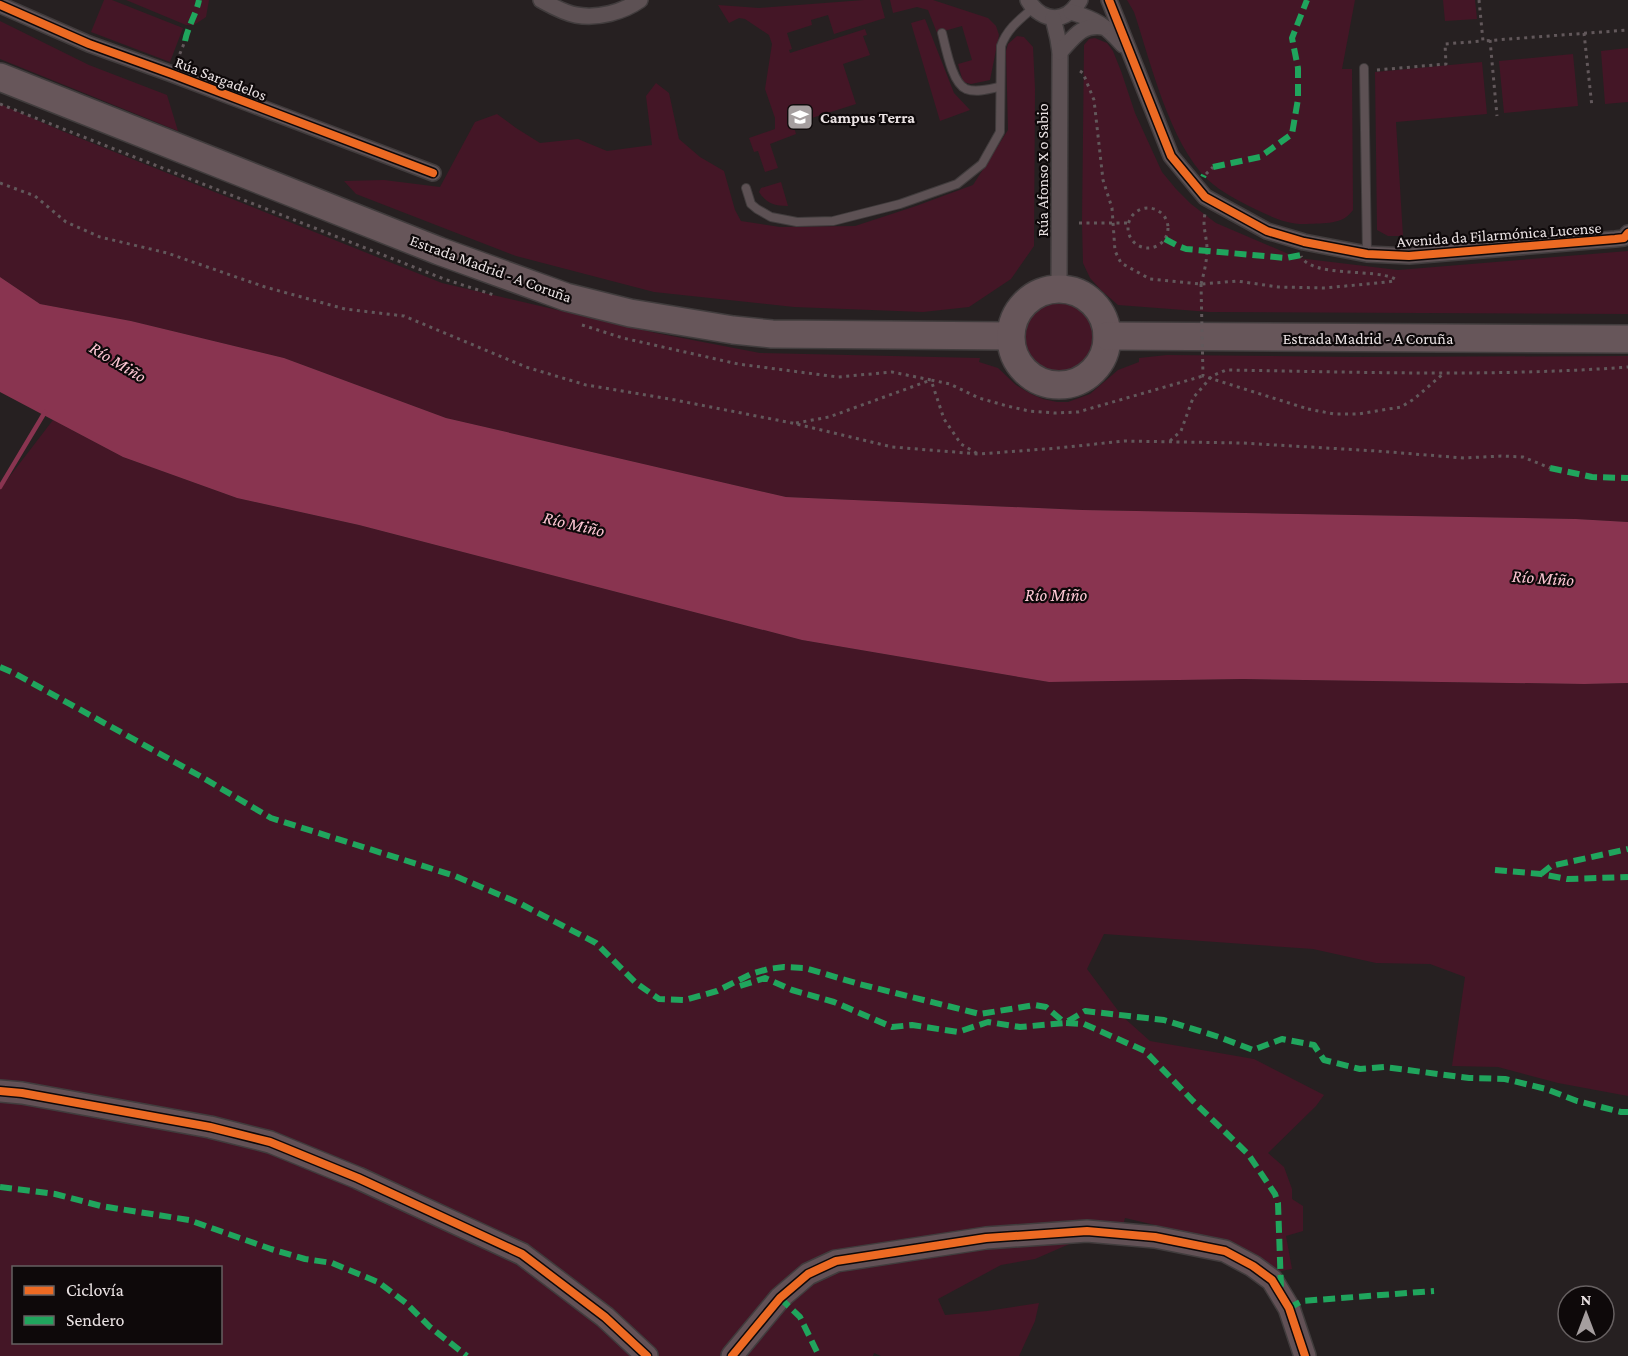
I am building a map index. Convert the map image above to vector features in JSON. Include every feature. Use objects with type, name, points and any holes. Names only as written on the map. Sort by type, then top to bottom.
[{"type":"highway","name":"Estrada Madrid - A Coruña","points":[[0,77],[439,251],[566,297],[630,314],[772,334],[1010,336]]},
{"type":"highway","points":[[1059,288],[1072,290],[1093,302],[1101,312],[1107,336],[1105,350],[1099,363],[1079,381],[1065,385],[1038,380],[1026,373],[1017,362],[1010,336],[1012,323],[1025,302],[1035,294],[1059,288]]},
{"type":"highway","name":"Estrada Madrid - A Coruña","points":[[1107,336],[1628,339]]},
{"type":"street","points":[[542,0],[577,15],[612,13],[640,0]]},
{"type":"street","name":"Avenida da Filarmónica Lucense","points":[[1109,0],[1171,156],[1205,197],[1267,231],[1304,242],[1367,254],[1409,256],[1615,239],[1624,238],[1628,232]]},
{"type":"street","points":[[1030,4],[1046,16],[1053,18],[1060,17],[1076,6]]},
{"type":"street","name":"Rúa Sargadelos","points":[[0,5],[89,44],[433,173]]},
{"type":"street","name":"Avenida da Filarmónica Lucense","points":[[1076,6],[1088,17],[1108,28],[1130,53]]},
{"type":"street","name":"Rúa Afonso X o Sabio","points":[[1053,18],[1060,52],[1059,288]]},
{"type":"street","points":[[1060,52],[1084,28],[1094,26],[1108,28]]},
{"type":"street","points":[[0,1091],[210,1127],[270,1142],[347,1174],[522,1254],[604,1317],[647,1356]]},
{"type":"street","points":[[732,1356],[780,1298],[808,1274],[836,1261],[986,1238],[1088,1231],[1155,1238],[1225,1251],[1253,1266],[1272,1280],[1289,1308],[1305,1356]]},
{"type":"lane","points":[[746,188],[751,204],[757,209],[771,217],[797,222],[833,221],[900,204],[957,184],[982,164],[1000,132],[1001,46],[1011,27],[1030,4]]},
{"type":"lane","points":[[942,33],[956,81],[967,89],[982,90],[999,87]]},
{"type":"lane","points":[[1364,68],[1367,254]]},
{"type":"path","points":[[1479,0],[1483,41]]},
{"type":"path","points":[[1377,70],[1446,64],[1445,44],[1628,30]]},
{"type":"path","points":[[1584,33],[1592,108]]},
{"type":"path","points":[[1490,40],[1497,116]]},
{"type":"path","points":[[174,68],[185,41]]},
{"type":"path","points":[[1080,71],[1083,73],[1094,100],[1103,180],[1112,208],[1115,251],[1121,263],[1149,279],[1201,284],[1238,281],[1278,287],[1325,288],[1387,282],[1395,279],[1379,274],[1320,268],[1307,264],[1301,255]]},
{"type":"path","points":[[1204,175],[1213,167]]},
{"type":"path","points":[[0,183],[35,196],[66,222],[100,237],[167,253],[265,287],[345,309],[404,315],[536,370],[586,385],[792,423],[892,447],[979,454],[1124,441],[1242,443],[1464,458],[1523,457],[1550,468]]},
{"type":"path","points":[[1149,208],[1162,213],[1166,219],[1165,239],[1155,246],[1143,247],[1132,240],[1128,229],[1129,223],[1131,216],[1136,212],[1149,208]]},
{"type":"path","points":[[1203,376],[1201,284],[1207,255],[1203,221],[1205,212]]},
{"type":"path","points":[[1079,223],[1129,223]]},
{"type":"path","points":[[1170,442],[1181,431],[1192,398],[1212,376],[1226,370],[1444,373],[1596,370],[1628,367]]},
{"type":"path","points":[[792,423],[830,417],[931,380],[950,384],[979,398],[1029,411],[1055,413],[1078,412],[1203,376],[1308,409],[1334,414],[1358,414],[1401,407],[1444,373]]},
{"type":"path","points":[[931,380],[944,419],[962,444],[979,454]]},
{"type":"shaded area","points":[[104,0],[112,0],[183,28],[170,62],[91,32]]},
{"type":"shaded area","points":[[126,0],[209,0],[206,17],[194,25],[186,25]]},
{"type":"shaded area","points":[[880,0],[885,18],[834,34],[828,15],[811,20],[812,25],[787,33],[792,49],[789,50],[790,53],[865,29],[867,35],[863,36],[870,55],[843,64],[856,104],[793,124],[796,134],[770,144],[778,168],[765,172],[758,151],[754,152],[749,138],[775,129],[775,118],[765,89],[772,44],[769,35],[745,19],[739,18],[729,23],[718,5],[759,8]]},
{"type":"shaded area","points":[[890,0],[933,0],[988,18],[996,26],[999,35],[990,80],[971,84],[963,82],[958,64],[972,60],[962,26],[937,33],[928,10],[917,7],[893,13]]},
{"type":"shaded area","points":[[1127,0],[1355,0],[1342,69],[1352,69],[1353,210],[1349,215],[1339,221],[1326,223],[1287,222],[1243,203],[1208,180],[1194,164],[1172,124],[1134,12]]},
{"type":"shaded area","points":[[1443,0],[1475,0],[1477,19],[1445,21]]},
{"type":"shaded area","points":[[925,19],[954,93],[970,110],[940,121],[911,23]]},
{"type":"shaded area","points":[[0,21],[89,65],[167,95],[178,131],[0,59]]},
{"type":"shaded area","points":[[1017,36],[1024,37],[1033,47],[1034,246],[1011,279],[969,307],[923,312],[794,307],[654,292],[516,256],[356,194],[344,181],[384,180],[440,187],[475,122],[497,114],[540,143],[578,139],[607,151],[652,145],[646,96],[656,83],[669,93],[679,139],[700,157],[724,171],[735,210],[741,221],[780,227],[855,226],[973,185],[1008,130],[1006,51],[1008,44]]},
{"type":"shaded area","points":[[1095,38],[1107,43],[1113,51],[1135,113],[1162,172],[1191,204],[1216,223],[1298,258],[1398,270],[1628,251],[1628,314],[1210,312],[1118,305],[1090,278],[1083,263],[1084,45],[1089,39]]},
{"type":"shaded area","points":[[1628,48],[1628,102],[1605,104],[1601,51]]},
{"type":"shaded area","points":[[1573,54],[1578,106],[1504,113],[1499,61]]},
{"type":"shaded area","points":[[1482,62],[1487,114],[1396,122],[1403,236],[1388,236],[1377,230],[1375,72]]},
{"type":"shaded area","points":[[0,104],[442,283],[656,333],[760,353],[980,358],[979,362],[998,368],[1016,385],[1031,394],[1057,402],[1068,402],[1090,394],[1118,370],[1139,362],[1139,358],[1167,355],[1628,356],[1628,522],[1576,519],[1083,510],[786,497],[446,418],[284,358],[131,321],[40,304],[0,277]]},
{"type":"shaded area","points":[[781,182],[788,206],[771,204],[759,192],[761,188]]},
{"type":"shaded area","points":[[1058,300],[1078,306],[1088,316],[1094,336],[1088,356],[1078,366],[1058,372],[1038,366],[1028,356],[1022,336],[1028,316],[1038,306]]},
{"type":"shaded area","points":[[53,420],[123,457],[237,498],[359,525],[802,640],[1049,682],[1243,679],[1628,683],[1628,1096],[1558,1083],[1498,1067],[1452,1066],[1465,977],[1430,964],[1376,963],[1313,949],[1104,934],[1087,969],[1122,1016],[1150,1041],[1254,1059],[1324,1095],[1316,1106],[1268,1153],[1284,1167],[1292,1189],[1292,1199],[1303,1206],[1303,1231],[1286,1236],[1292,1269],[1247,1277],[1248,1252],[1185,1232],[1125,1218],[1118,1245],[1074,1242],[1035,1259],[1001,1265],[938,1299],[945,1315],[1039,1303],[1035,1321],[1019,1356],[881,1356],[874,1353],[873,1356],[0,1356],[0,489]]},
{"type":"water","name":"Río Miño","points":[[0,277],[40,304],[131,321],[284,358],[446,418],[786,497],[1083,510],[1576,519],[1628,522],[1628,683],[1243,679],[1049,682],[802,640],[359,525],[237,498],[123,457],[0,392]]},
{"type":"waterway","points":[[0,487],[45,412]]},
{"type":"marked path","points":[[185,41],[199,0]]},
{"type":"marked path","points":[[1213,167],[1260,157],[1292,134],[1298,99],[1298,68],[1292,38],[1307,0]]},
{"type":"marked path","points":[[1165,239],[1186,249],[1286,258],[1301,255]]},
{"type":"marked path","points":[[1550,468],[1592,477],[1628,478]]},
{"type":"marked path","points":[[0,667],[200,776],[271,818],[455,876],[519,903],[596,943],[636,983],[659,999],[685,1000],[717,991],[751,974],[768,969],[805,968],[980,1014],[1035,1005],[1046,1007],[1065,1023],[1084,1024],[1145,1051],[1248,1154],[1275,1194],[1278,1203],[1281,1288]]},
{"type":"marked path","points":[[1541,874],[1551,866],[1628,849]]},
{"type":"marked path","points":[[1495,870],[1567,879],[1628,877]]},
{"type":"marked path","points":[[740,986],[765,978],[792,990],[834,1002],[892,1027],[912,1025],[958,1032],[988,1022],[1020,1027],[1065,1023],[1085,1011],[1164,1020],[1253,1050],[1282,1039],[1314,1045],[1324,1060],[1360,1069],[1384,1067],[1469,1078],[1505,1079],[1546,1089],[1577,1101],[1628,1112]]},
{"type":"marked path","points":[[0,1187],[55,1194],[101,1206],[189,1220],[271,1249],[305,1259],[332,1263],[378,1282],[467,1356]]},
{"type":"marked path","points":[[1289,1308],[1302,1301],[1434,1291]]},
{"type":"marked path","points":[[780,1298],[800,1317],[819,1356]]},
{"type":"cycle path","points":[[1109,0],[1171,156],[1205,197],[1267,231],[1304,242],[1367,254],[1409,256],[1615,239],[1624,238],[1628,233]]},
{"type":"cycle path","points":[[0,5],[89,44],[433,173]]},
{"type":"cycle path","points":[[0,1091],[210,1127],[270,1142],[358,1178],[522,1254],[605,1317],[647,1356]]},
{"type":"cycle path","points":[[732,1356],[780,1298],[808,1274],[836,1261],[986,1238],[1087,1231],[1155,1237],[1225,1251],[1253,1266],[1272,1280],[1289,1308],[1305,1356]]},
{"type":"place","name":"Campus Terra","points":[[800,117]]}]
